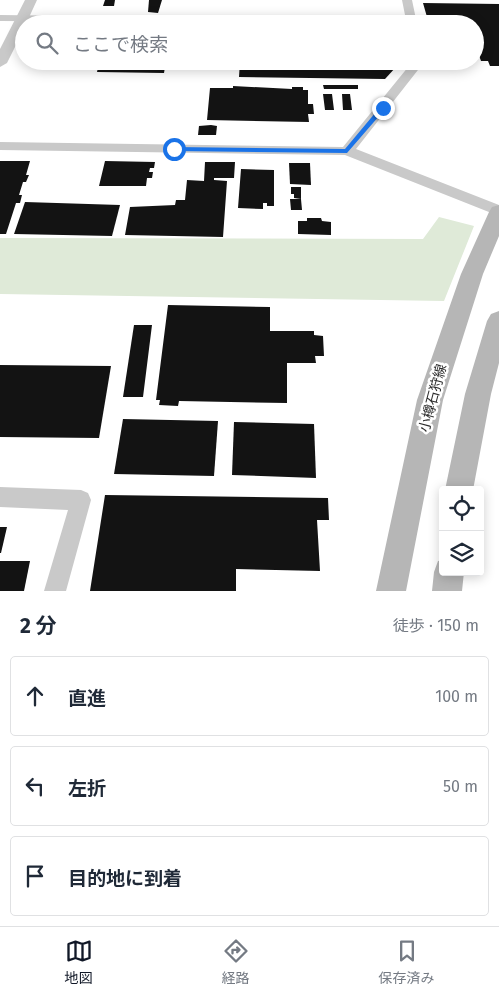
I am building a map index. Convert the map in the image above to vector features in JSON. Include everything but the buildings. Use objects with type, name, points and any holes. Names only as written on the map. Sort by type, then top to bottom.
[{"type":"main road","name":"小樽石狩線","points":[[391,591],[430,400],[472,274],[499,211]]},
{"type":"main road","points":[[460,486],[478,394],[499,322]]},
{"type":"main road","points":[[447,591],[449,576]]},
{"type":"street","points":[[24,15],[31,0]]},
{"type":"street","points":[[407,0],[410,15]]},
{"type":"street","points":[[0,18],[15,18]]},
{"type":"street","points":[[2,66],[15,36]]},
{"type":"street","points":[[347,151],[413,70]]},
{"type":"street","points":[[0,146],[347,151],[499,211]]},
{"type":"street","points":[[0,497],[81,500],[55,591]]},
{"type":"green space","points":[[439,217],[474,226],[444,301],[0,294],[0,238],[423,239]]},
{"type":"route","points":[[174,149],[347,151],[383,108]]}]
